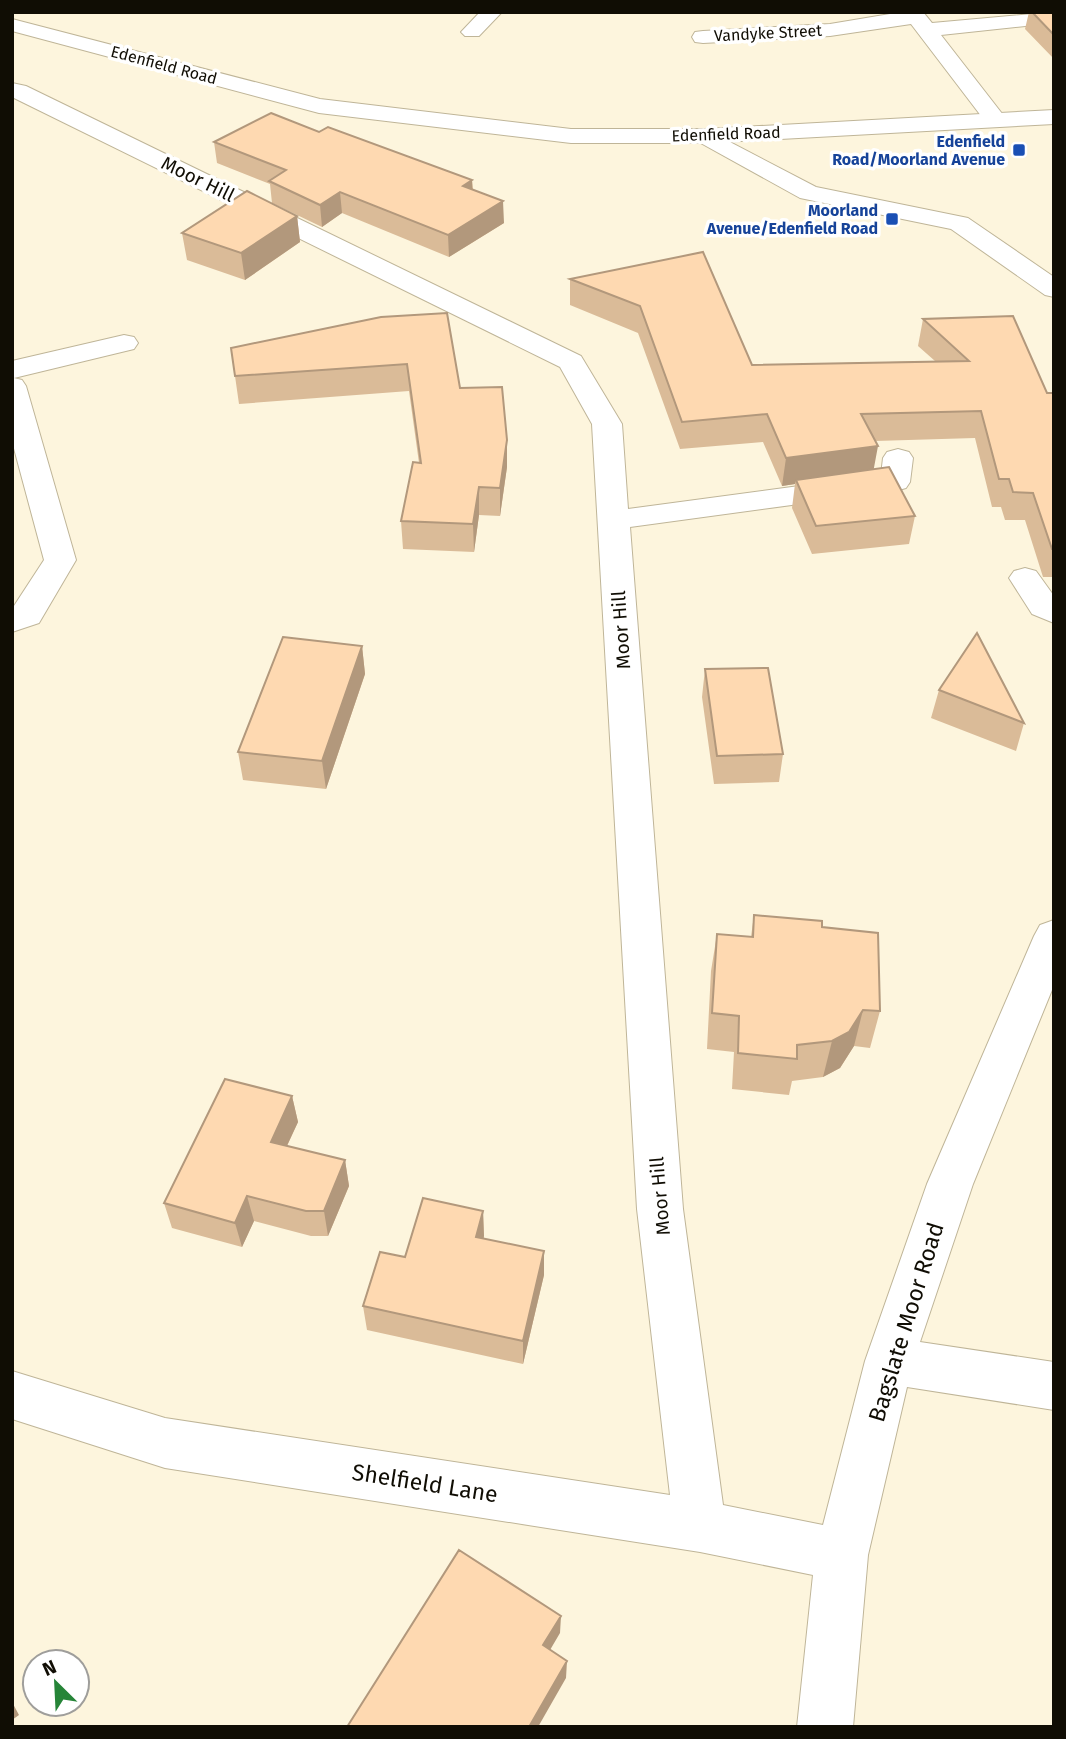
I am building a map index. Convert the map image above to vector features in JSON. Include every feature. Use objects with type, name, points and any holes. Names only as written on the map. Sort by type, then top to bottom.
[{"type":"street","name":"Edenfield Road","points":[[40,12],[282,74]]},
{"type":"street","points":[[472,32],[492,12]]},
{"type":"street","name":"Vandyke Street","points":[[702,37],[830,30],[918,20],[1054,17]]},
{"type":"street","points":[[918,20],[996,120]]},
{"type":"street","points":[[58,37],[85,24]]},
{"type":"street","name":"Edenfield Road","points":[[12,25],[319,106],[571,136],[705,136],[1054,117]]},
{"type":"street","name":"Edenfield Road","points":[[322,85],[399,117]]},
{"type":"street","name":"Moor Hill","points":[[12,90],[571,362],[607,424],[660,1209],[700,1526]]},
{"type":"street","points":[[705,136],[809,193],[959,223],[1054,289]]},
{"type":"street","points":[[12,370],[124,343]]},
{"type":"street","points":[[12,386],[60,560],[27,615],[12,621]]},
{"type":"street","points":[[614,520],[896,470],[913,506]]},
{"type":"street","points":[[1025,578],[1044,606],[1054,612]]},
{"type":"street","name":"Bagslate Moor Road","points":[[825,1727],[842,1555],[889,1361],[950,1184],[1054,936]]},
{"type":"street","points":[[889,1361],[1054,1385]]},
{"type":"street","name":"Shelfield Lane","points":[[12,1395],[165,1443],[700,1526],[842,1555]]},
{"type":"building","points":[[1032,12],[1054,12],[1054,35]]},
{"type":"building","points":[[271,113],[319,132],[328,127],[472,180],[463,186],[503,201],[448,235],[340,192],[320,205],[269,181],[286,170],[214,142]]},
{"type":"building","points":[[247,191],[297,216],[241,253],[182,233]]},
{"type":"building","points":[[703,252],[752,365],[969,361],[923,319],[1013,316],[1047,393],[1054,393],[1054,549],[1033,493],[1013,492],[1009,479],[999,479],[981,411],[861,414],[878,446],[786,458],[767,414],[682,422],[640,306],[570,279]]},
{"type":"building","points":[[447,313],[460,388],[502,387],[507,440],[500,488],[479,487],[473,524],[401,521],[413,462],[421,463],[407,364],[235,376],[231,348],[381,317]]},
{"type":"building","points":[[889,467],[915,516],[816,526],[796,480]]},
{"type":"building","points":[[977,633],[1024,723],[939,690]]},
{"type":"building","points":[[283,637],[362,646],[322,761],[238,752]]},
{"type":"building","points":[[768,668],[783,754],[717,756],[705,669]]},
{"type":"building","points":[[754,915],[822,921],[822,927],[878,933],[880,1011],[863,1010],[849,1032],[832,1041],[797,1045],[797,1059],[738,1053],[739,1016],[712,1013],[717,934],[753,937]]},
{"type":"building","points":[[225,1079],[292,1096],[271,1142],[345,1160],[324,1211],[306,1211],[247,1196],[235,1223],[164,1203]]},
{"type":"building","points":[[423,1198],[483,1211],[476,1237],[544,1251],[523,1341],[363,1306],[380,1252],[405,1257]]},
{"type":"building","points":[[459,1550],[561,1616],[543,1645],[567,1661],[529,1727],[347,1727]]},
{"type":"place","name":"Edenfield Road/Moorland Avenue","points":[[1019,150]]},
{"type":"place","name":"Moorland Avenue/Edenfield Road","points":[[892,219]]}]
